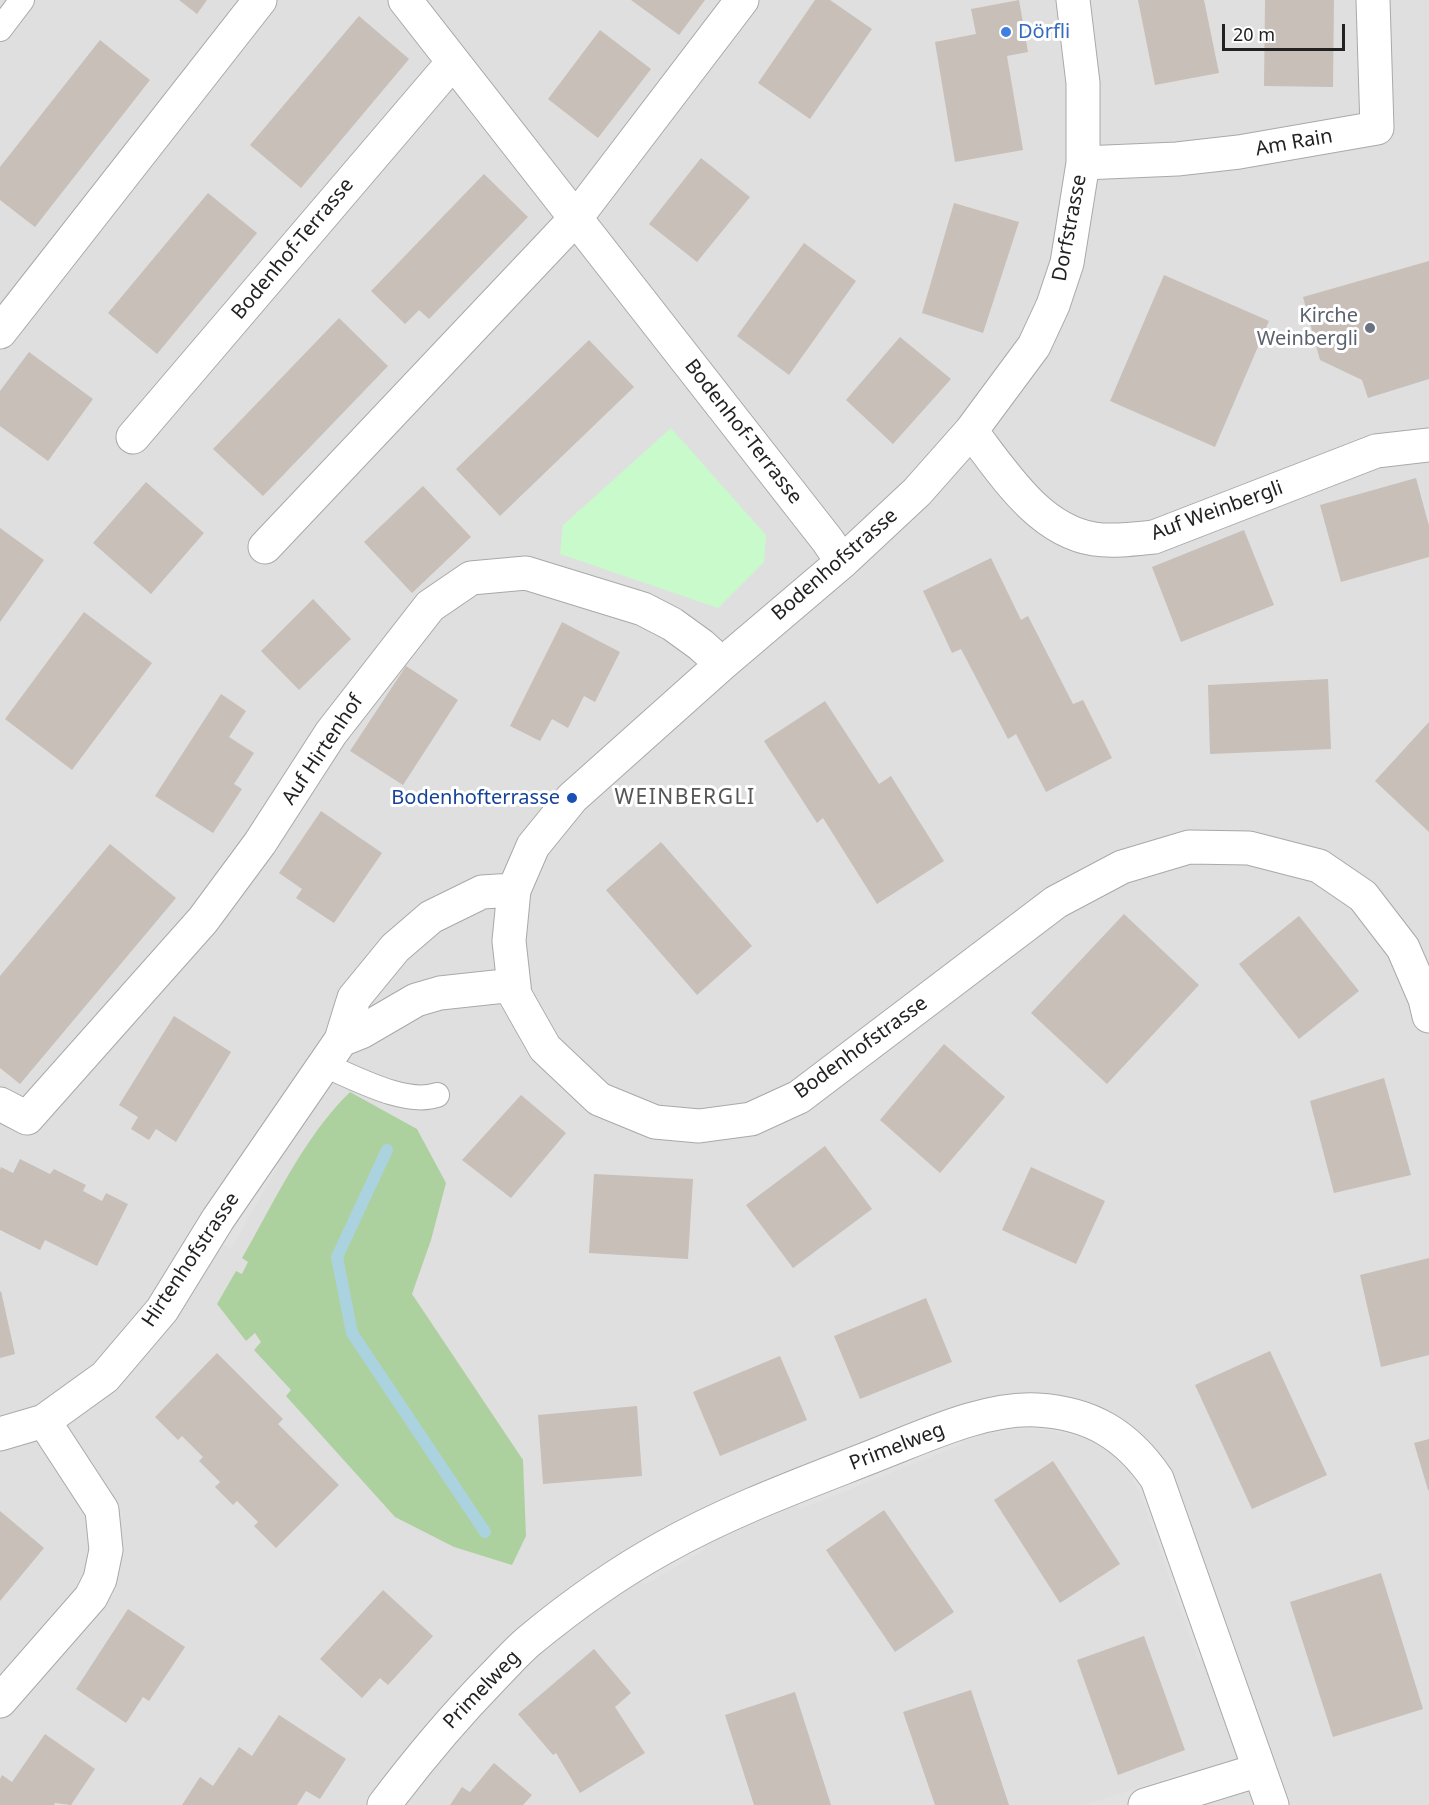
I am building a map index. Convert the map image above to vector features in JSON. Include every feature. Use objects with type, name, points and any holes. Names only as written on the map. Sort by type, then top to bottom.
[{"type":"street","points":[[0,332],[260,0]]},
{"type":"street","name":"Bodenhof-Terrasse","points":[[405,0],[828,541],[842,562]]},
{"type":"street","points":[[265,547],[575,219],[742,0]]},
{"type":"street","name":"Dorfstrasse","points":[[971,431],[1034,346],[1053,305],[1067,263],[1083,163],[1083,83],[1073,0]]},
{"type":"street","name":"Am Rain","points":[[1083,163],[1177,159],[1239,153],[1377,128],[1373,0]]},
{"type":"street","name":"Bodenhof-Terrasse","points":[[133,437],[453,62]]},
{"type":"street","name":"Auf Weinbergli","points":[[971,431],[1020,493],[1051,522],[1070,532],[1094,540],[1154,537],[1376,451],[1429,445]]},
{"type":"street","name":"Bodenhofstrasse","points":[[971,431],[917,492],[842,562],[722,664],[572,798],[533,846],[514,890],[509,941],[515,995],[545,1048],[599,1099],[655,1122],[699,1126],[750,1119],[799,1096],[1056,902],[1122,867],[1189,847],[1249,848],[1318,866],[1363,896],[1403,948],[1425,999],[1429,1016]]},
{"type":"street","name":"Auf Hirtenhof","points":[[0,1104],[27,1118],[203,920],[260,843],[331,734],[429,606],[471,578],[525,573],[643,609],[672,624],[702,645],[722,664]]},
{"type":"street","name":"Hirtenhofstrasse","points":[[0,1434],[44,1420],[105,1377],[162,1310],[218,1219],[332,1052],[354,998],[395,948],[431,917],[482,892],[514,890]]},
{"type":"street","points":[[332,1052],[416,1000],[440,993],[514,985]]},
{"type":"street","name":"Primelweg","points":[[384,1805],[436,1739],[528,1642],[627,1569],[702,1527],[760,1502],[939,1430],[1005,1410],[1037,1410],[1071,1414],[1099,1424],[1118,1435],[1142,1457],[1157,1479],[1272,1805]]},
{"type":"street","points":[[0,1701],[91,1597],[100,1579],[106,1550],[102,1510],[44,1420]]},
{"type":"street","points":[[1145,1805],[1259,1770]]},
{"type":"lane","points":[[0,29],[22,0]]},
{"type":"lane","points":[[332,1052],[392,1092],[416,1098],[436,1095]]},
{"type":"shaded area","points":[[0,0],[1429,0],[1429,1805],[0,1805]]},
{"type":"shaded area","points":[[269,1157],[280,1163],[231,1249],[220,1243]]},
{"type":"shaded area","points":[[984,1423],[1088,1427],[1083,1438],[1049,1430],[1018,1429],[988,1434]]},
{"type":"shaded area","points":[[958,1432],[963,1444],[800,1509],[795,1497]]},
{"type":"shaded area","points":[[1141,1467],[1209,1656],[1198,1660],[1143,1501],[1130,1473]]},
{"type":"shaded area","points":[[699,1539],[705,1550],[644,1585],[637,1574]]},
{"type":"shaded area","points":[[1187,1772],[1191,1783],[1123,1805],[1084,1805]]},
{"type":"green space","points":[[671,428],[766,535],[764,562],[718,608],[560,554],[563,525]]},
{"type":"green space","points":[[350,1092],[417,1129],[446,1183],[431,1240],[412,1294],[523,1460],[526,1536],[512,1565],[454,1547],[395,1517],[286,1396],[291,1390],[254,1350],[261,1342],[255,1333],[246,1341],[217,1304],[236,1271],[242,1274],[248,1262],[242,1258],[304,1150],[333,1110]]},
{"type":"building","points":[[179,0],[207,0],[197,14]]},
{"type":"building","points":[[631,0],[705,0],[679,35]]},
{"type":"building","points":[[815,0],[830,0],[872,29],[810,119],[758,83]]},
{"type":"building","points":[[1019,0],[1028,52],[1007,56],[1023,150],[955,162],[935,42],[976,34],[971,9]]},
{"type":"building","points":[[1138,0],[1204,0],[1219,73],[1155,85]]},
{"type":"building","points":[[1265,0],[1334,0],[1333,87],[1264,86]]},
{"type":"building","points":[[359,16],[409,59],[301,188],[250,145]]},
{"type":"building","points":[[600,30],[651,69],[598,138],[548,99]]},
{"type":"building","points":[[100,40],[150,80],[35,227],[0,200],[0,167]]},
{"type":"building","points":[[701,158],[750,197],[697,262],[649,224]]},
{"type":"building","points":[[484,174],[528,217],[429,319],[419,310],[405,324],[371,291]]},
{"type":"building","points":[[208,193],[257,233],[157,354],[108,313]]},
{"type":"building","points":[[954,203],[1019,222],[983,333],[922,313]]},
{"type":"building","points":[[804,243],[856,281],[789,375],[737,336]]},
{"type":"building","name":"Kirche Weinbergli","points":[[1429,261],[1429,379],[1368,398],[1362,380],[1320,360],[1303,297]]},
{"type":"building","points":[[1164,275],[1269,321],[1215,447],[1110,401]]},
{"type":"building","points":[[339,318],[388,366],[263,496],[213,449]]},
{"type":"building","points":[[900,337],[951,379],[893,444],[846,400]]},
{"type":"building","points":[[589,340],[634,387],[500,516],[456,469]]},
{"type":"building","points":[[29,352],[93,399],[48,461],[0,426],[0,391]]},
{"type":"building","points":[[1416,478],[1429,526],[1429,557],[1341,582],[1320,505]]},
{"type":"building","points":[[146,482],[204,533],[151,594],[93,543]]},
{"type":"building","points":[[423,486],[471,537],[412,593],[364,542]]},
{"type":"building","points":[[0,528],[44,560],[0,622]]},
{"type":"building","points":[[1244,530],[1274,605],[1181,642],[1152,567]]},
{"type":"building","points":[[991,558],[1021,620],[1028,616],[1073,704],[1083,700],[1112,758],[1046,792],[1016,734],[1008,739],[961,649],[952,653],[923,591]]},
{"type":"building","points":[[313,599],[351,639],[299,690],[261,651]]},
{"type":"building","points":[[84,612],[152,663],[72,770],[5,719]]},
{"type":"building","points":[[562,622],[620,652],[595,702],[584,696],[568,728],[552,719],[540,741],[510,726]]},
{"type":"building","points":[[406,666],[458,700],[403,785],[350,751]]},
{"type":"building","points":[[1328,679],[1331,749],[1210,754],[1208,685]]},
{"type":"building","points":[[221,694],[246,711],[229,737],[254,753],[234,784],[242,789],[213,833],[155,796]]},
{"type":"building","points":[[825,701],[879,784],[891,776],[944,861],[877,904],[823,818],[817,823],[764,741]]},
{"type":"building","points":[[1429,722],[1429,832],[1375,781]]},
{"type":"building","points":[[321,811],[382,853],[334,923],[296,898],[302,889],[279,873]]},
{"type":"building","points":[[661,842],[752,946],[697,995],[606,890]]},
{"type":"building","points":[[110,844],[176,898],[20,1084],[0,1068],[0,976]]},
{"type":"building","points":[[1124,914],[1199,985],[1107,1084],[1031,1013]]},
{"type":"building","points":[[1299,916],[1359,991],[1299,1039],[1239,964]]},
{"type":"building","points":[[174,1016],[231,1052],[176,1142],[156,1129],[149,1140],[131,1129],[138,1117],[119,1105]]},
{"type":"building","points":[[944,1044],[1005,1097],[940,1173],[880,1120]]},
{"type":"building","points":[[1384,1078],[1411,1175],[1334,1193],[1310,1101]]},
{"type":"building","points":[[521,1095],[566,1133],[511,1198],[462,1160]]},
{"type":"building","points":[[825,1146],[872,1209],[793,1268],[746,1205]]},
{"type":"building","points":[[20,1159],[50,1174],[54,1169],[86,1185],[83,1191],[102,1201],[106,1193],[128,1204],[97,1266],[45,1240],[40,1250],[0,1230],[0,1170],[1,1167],[13,1173]]},
{"type":"building","points":[[1031,1167],[1105,1201],[1076,1264],[1002,1230]]},
{"type":"building","points":[[594,1174],[693,1179],[688,1259],[589,1253]]},
{"type":"building","points":[[1429,1258],[1429,1355],[1381,1367],[1360,1275]]},
{"type":"building","points":[[0,1292],[15,1354],[0,1358]]},
{"type":"building","points":[[926,1298],[952,1362],[860,1399],[834,1336]]},
{"type":"building","points":[[1270,1351],[1327,1475],[1252,1509],[1195,1385]]},
{"type":"building","points":[[217,1353],[283,1419],[278,1424],[339,1485],[276,1548],[254,1526],[258,1522],[237,1501],[233,1505],[215,1487],[220,1482],[199,1461],[203,1457],[182,1436],[178,1440],[155,1417]]},
{"type":"building","points":[[780,1356],[807,1420],[720,1456],[693,1392]]},
{"type":"building","points":[[637,1406],[642,1476],[543,1484],[538,1415]]},
{"type":"building","points":[[1429,1439],[1429,1490],[1428,1490],[1414,1443]]},
{"type":"building","points":[[1053,1461],[1120,1564],[1060,1603],[994,1500]]},
{"type":"building","points":[[884,1510],[954,1612],[895,1652],[826,1550]]},
{"type":"building","points":[[0,1511],[44,1548],[0,1601]]},
{"type":"building","points":[[1381,1573],[1423,1709],[1333,1737],[1290,1602]]},
{"type":"building","points":[[383,1590],[433,1636],[388,1685],[380,1678],[362,1698],[320,1659]]},
{"type":"building","points":[[128,1609],[185,1647],[149,1701],[143,1697],[126,1723],[76,1689]]},
{"type":"building","points":[[1144,1636],[1185,1750],[1118,1775],[1077,1660]]},
{"type":"building","points":[[594,1649],[631,1693],[615,1707],[645,1753],[580,1793],[556,1753],[553,1755],[518,1714]]},
{"type":"building","points":[[971,1690],[1009,1805],[935,1805],[903,1712]]},
{"type":"building","points":[[795,1692],[831,1805],[754,1805],[725,1715]]},
{"type":"building","points":[[279,1715],[346,1759],[320,1799],[306,1791],[297,1805],[182,1805],[200,1777],[213,1786],[239,1747],[252,1756]]},
{"type":"building","points":[[45,1734],[95,1769],[71,1805],[55,1803],[54,1805],[0,1805],[2,1775],[12,1782]]},
{"type":"building","points":[[494,1763],[532,1795],[523,1805],[450,1805],[462,1787],[470,1792]]},
{"type":"waterway","points":[[387,1150],[337,1257],[352,1333],[485,1532]]},
{"type":"place","name":"Dörfli","points":[[1006,32]]},
{"type":"place","name":"Kirche Weinbergli","points":[[1370,328]]},
{"type":"place","name":"Bodenhofterrasse","points":[[572,798]]},
{"type":"district","name":"WEINBERGLI","points":[[685,798]]}]
